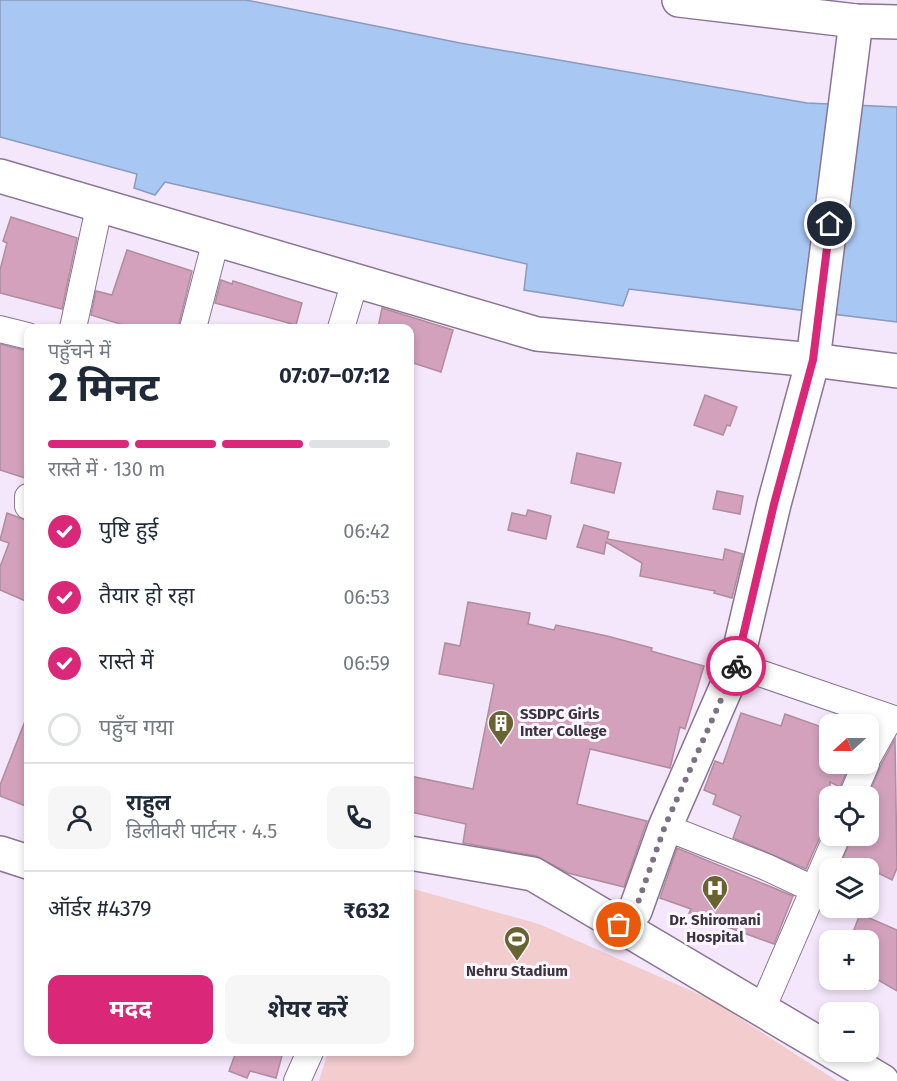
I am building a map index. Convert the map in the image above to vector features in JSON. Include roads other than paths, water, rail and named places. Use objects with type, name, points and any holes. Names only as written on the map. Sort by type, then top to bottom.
[{"type":"street","points":[[679,0],[856,21],[897,22]]},
{"type":"street","points":[[619,925],[635,911],[665,826],[736,665],[774,504],[813,360],[856,21]]},
{"type":"street","points":[[0,176],[537,334],[813,360],[897,371]]},
{"type":"street","points":[[74,324],[97,217]]},
{"type":"street","points":[[195,324],[216,240]]},
{"type":"street","points":[[342,324],[355,281]]},
{"type":"street","points":[[0,329],[24,335]]},
{"type":"street","points":[[736,665],[894,719],[879,741]]},
{"type":"street","points":[[665,826],[766,867],[815,890]]},
{"type":"street","points":[[762,1010],[833,846]]},
{"type":"street","points":[[0,853],[24,861]]},
{"type":"street","points":[[414,854],[533,874],[819,1044]]},
{"type":"street","points":[[297,1081],[307,1056]]},
{"type":"street","points":[[850,1062],[882,1081]]},
{"type":"water","points":[[0,0],[246,0],[460,43],[807,103],[897,107],[897,322],[629,289],[623,306],[524,290],[527,264],[165,182],[155,195],[134,188],[137,174],[0,137]]},
{"type":"place","name":"SSDPC Girls Inter College","points":[[501,746]]},
{"type":"place","name":"Dr. Shiromani Hospital","points":[[715,911]]},
{"type":"place","name":"Nehru Stadium","points":[[517,962]]}]
